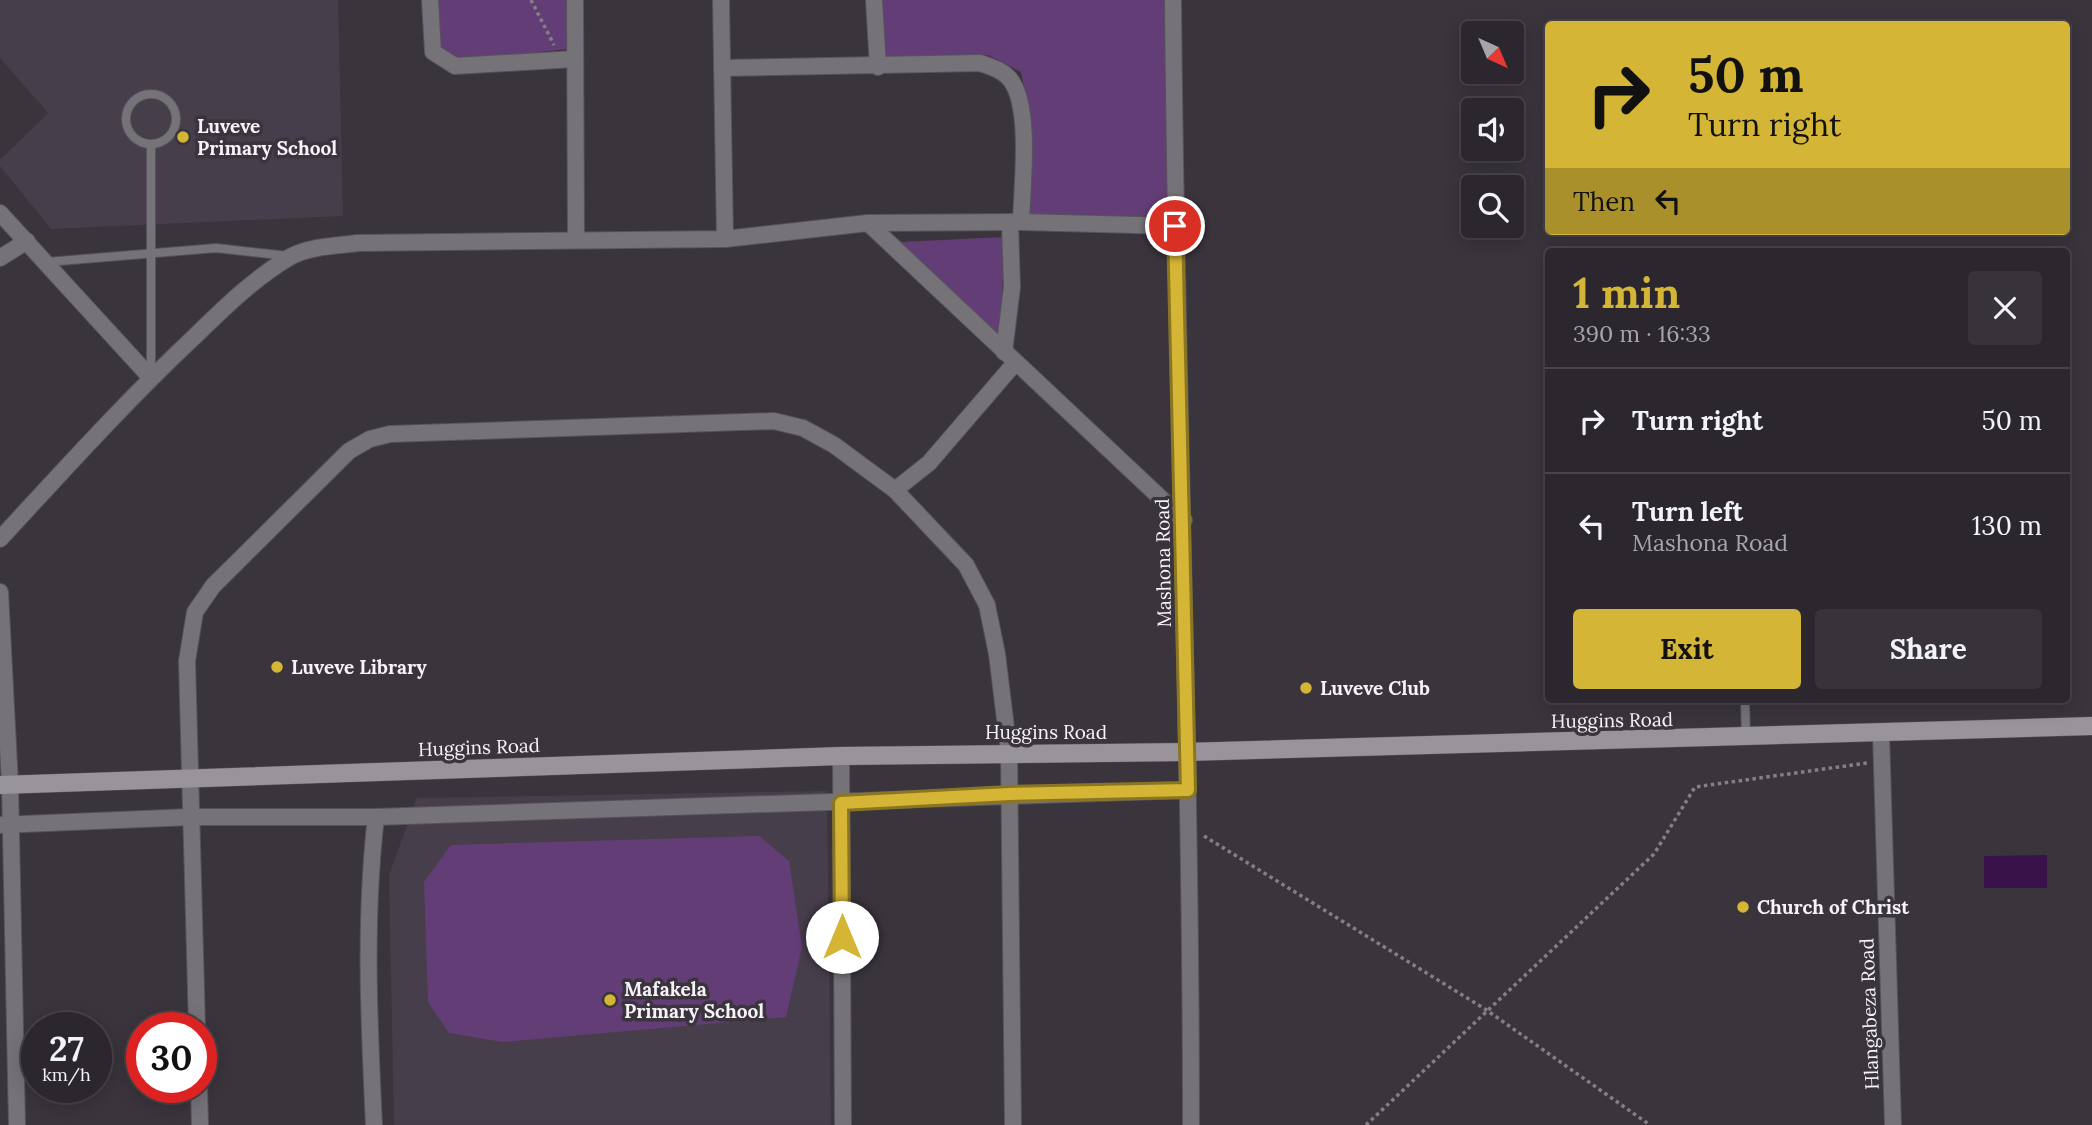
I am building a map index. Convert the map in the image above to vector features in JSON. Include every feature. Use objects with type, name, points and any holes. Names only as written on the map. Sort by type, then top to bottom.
[{"type":"street","points":[[430,0],[433,52],[455,66],[568,59]]},
{"type":"street","points":[[575,0],[568,59],[576,240]]},
{"type":"street","points":[[721,0],[725,239]]},
{"type":"street","points":[[873,0],[878,67]]},
{"type":"street","name":"Mashona Road","points":[[1173,0],[1186,752],[1191,827],[1191,1125]]},
{"type":"street","points":[[722,68],[980,63],[997,69],[1011,79],[1017,92],[1022,116],[1009,357],[929,463],[895,490]]},
{"type":"street","points":[[0,214],[151,378]]},
{"type":"street","points":[[0,539],[151,378],[242,292],[291,256],[310,250],[358,243],[725,239],[868,223],[1016,222],[1175,226]]},
{"type":"street","points":[[868,223],[1184,520]]},
{"type":"street","points":[[0,258],[27,241]]},
{"type":"street","points":[[196,1012],[187,661],[195,612],[213,586],[349,451],[370,439],[390,434],[774,421],[803,428],[834,445],[895,490],[966,565],[987,604],[997,654],[1009,752],[1013,1125]]},
{"type":"street","points":[[0,592],[6,825],[8,1090],[17,1125]]},
{"type":"street","name":"Huggins Road","points":[[5,785],[189,776],[841,756],[1186,752],[2092,726]]},
{"type":"street","name":"Hlangabeza Road","points":[[1881,734],[1893,1125]]},
{"type":"street","points":[[841,756],[844,1125]]},
{"type":"street","points":[[6,825],[190,817],[376,817],[1188,790]]},
{"type":"street","points":[[374,1125],[367,981],[371,861],[376,817]]},
{"type":"street","points":[[199,1103],[200,1125]]},
{"type":"lane","points":[[160,94],[173,105],[177,123],[168,138],[152,145],[135,139],[126,124],[127,115],[129,107],[142,95],[160,94]]},
{"type":"lane","points":[[151,378],[149,254],[152,145]]},
{"type":"lane","points":[[45,262],[216,248],[291,256]]},
{"type":"lane","points":[[1745,703],[1746,738]]},
{"type":"path","points":[[531,0],[568,59]]},
{"type":"path","points":[[1366,1125],[1485,1009],[1654,854],[1695,787],[1883,760]]},
{"type":"path","points":[[1191,827],[1485,1009],[1650,1125]]},
{"type":"shaded area","name":"Luveve Primary School","points":[[0,0],[338,0],[343,216],[51,229],[0,166],[0,160],[48,113],[0,58]]},
{"type":"shaded area","points":[[436,0],[567,0],[568,49],[455,61],[438,45]]},
{"type":"shaded area","points":[[880,0],[1166,0],[1169,220],[1029,216],[1030,116],[1021,72],[988,55],[883,61]]},
{"type":"shaded area","points":[[1004,237],[1001,340],[900,242]]},
{"type":"shaded area","name":"Mafakela Primary School","points":[[827,791],[831,1125],[394,1125],[389,875],[417,798]]},
{"type":"shaded area","points":[[759,836],[789,861],[802,947],[786,1017],[502,1042],[449,1033],[428,1002],[424,882],[451,845]]},
{"type":"shaded area","points":[[2047,855],[2047,888],[1984,888],[1984,856]]},
{"type":"place","name":"Luveve Primary School","points":[[183,137]]},
{"type":"place","name":"Luveve Library","points":[[277,667]]},
{"type":"place","name":"Luveve Club","points":[[1306,688]]},
{"type":"place","name":"Church of Christ","points":[[1743,907]]},
{"type":"place","name":"Mafakela Primary School","points":[[610,1000]]},
{"type":"route","points":[[842,937],[841,803],[1009,794],[1188,790],[1184,520],[1175,226]]}]
